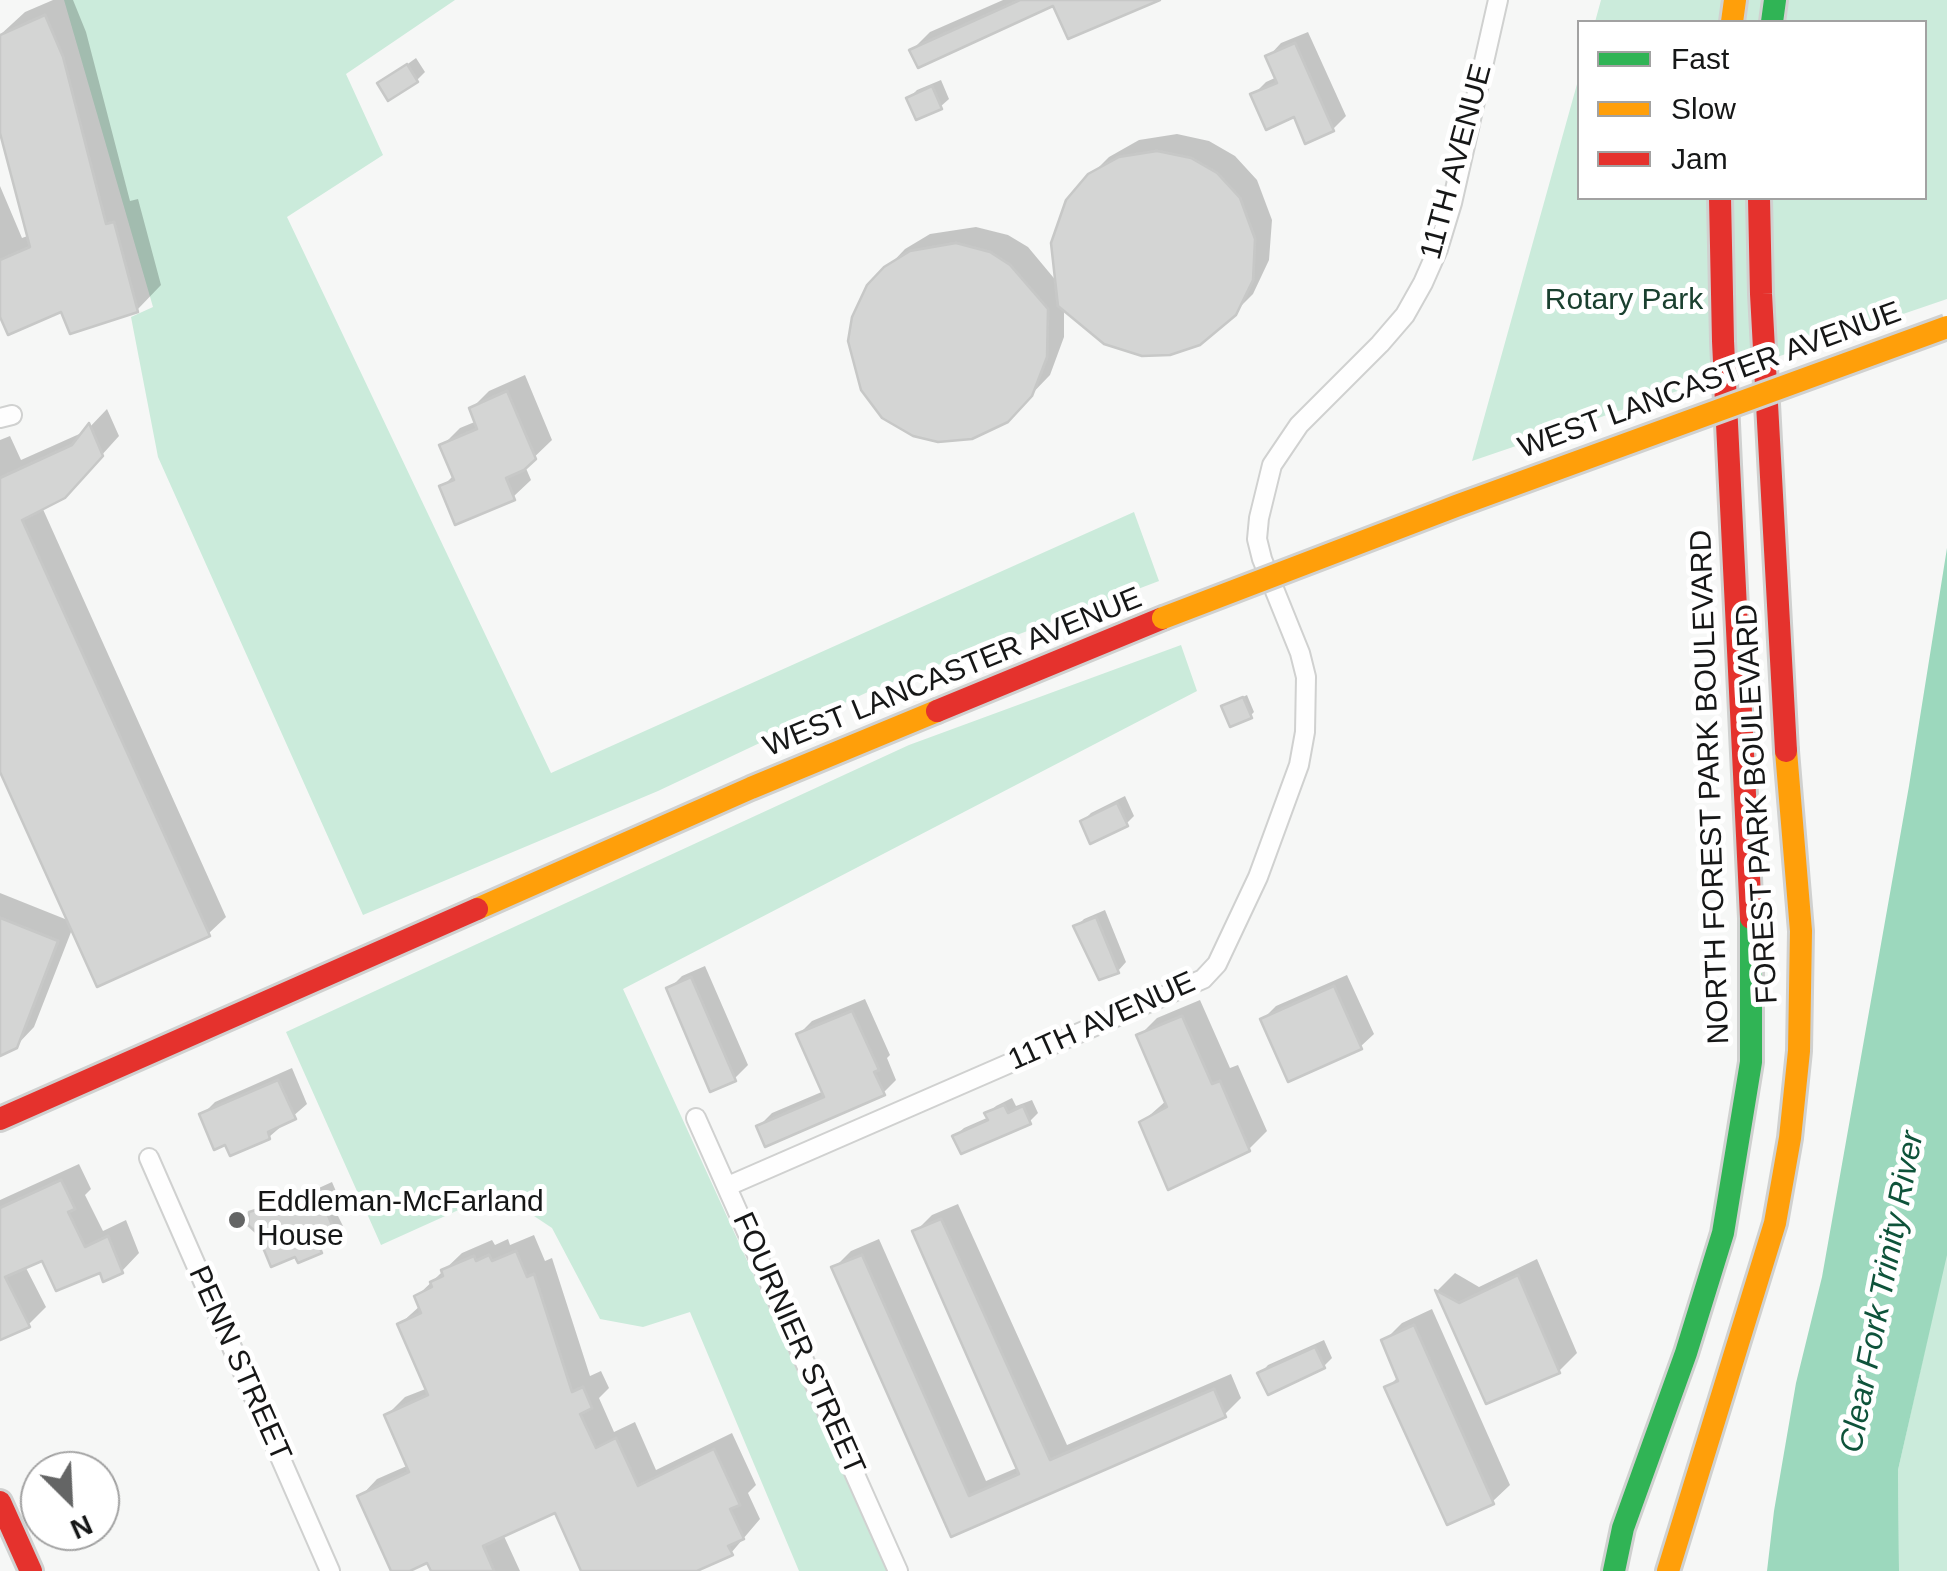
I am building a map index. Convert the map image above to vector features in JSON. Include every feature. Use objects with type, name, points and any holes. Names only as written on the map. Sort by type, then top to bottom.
[{"type":"main road","name":"NORTH FOREST PARK BOULEVARD","points":[[1614,1571],[1623,1528],[1686,1353],[1723,1233],[1750,1062],[1752,938],[1722,341],[1720,200]]},
{"type":"main road","name":"FOREST PARK BOULEVARD","points":[[1668,1571],[1775,1223],[1790,1138],[1798,1051],[1801,930],[1787,762],[1759,200]]},
{"type":"main road","name":"WEST LANCASTER AVENUE","points":[[0,1119],[751,788],[1163,618],[1456,506],[1947,327]]},
{"type":"main road","points":[[0,1502],[31,1571]]},
{"type":"street","name":"11TH AVENUE","points":[[728,1186],[1202,979],[1217,964],[1258,877],[1299,765],[1306,732],[1306,677],[1258,539],[1272,464],[1299,425],[1405,314],[1422,282],[1438,249],[1452,203],[1498,0]]},
{"type":"street","name":"FOURNIER STREET","points":[[696,1118],[898,1571]]},
{"type":"street","name":"PENN STREET","points":[[149,1158],[330,1571]]},
{"type":"green space","points":[[64,0],[455,0],[346,74],[383,155],[287,217],[551,773],[1134,512],[1159,581],[872,690],[658,791],[363,915],[158,457],[131,317],[153,307]]},
{"type":"green space","name":"Rotary Park","points":[[1601,0],[1947,0],[1947,299],[1472,461],[1577,84],[1577,200],[1927,200],[1927,20],[1596,20]]},
{"type":"green space","points":[[1181,645],[1197,691],[623,989],[889,1571],[799,1571],[690,1312],[643,1327],[600,1319],[552,1228],[513,1202],[474,1203],[381,1245],[286,1032],[909,745]]},
{"type":"green space","points":[[1947,1251],[1947,1571],[1899,1571],[1898,1470]]},
{"type":"water","name":"Clear Fork Trinity River","points":[[1947,548],[1947,1255],[1898,1470],[1899,1571],[1767,1571],[1796,1383],[1822,1277]]},
{"type":"building","points":[[1020,0],[1160,0],[1068,39],[1053,6],[918,68],[909,50]]},
{"type":"building","points":[[45,15],[63,57],[106,224],[114,222],[138,312],[70,334],[61,312],[8,335],[0,317],[0,260],[30,247],[0,133],[0,35]]},
{"type":"building","points":[[1295,43],[1334,131],[1305,144],[1294,117],[1266,130],[1250,94],[1277,83],[1265,56]]},
{"type":"building","points":[[407,64],[418,82],[388,101],[377,83]]},
{"type":"building","points":[[932,86],[942,109],[916,120],[906,98]]},
{"type":"building","points":[[1157,151],[1191,158],[1217,173],[1240,198],[1255,239],[1253,280],[1236,315],[1200,345],[1170,355],[1142,356],[1104,344],[1058,306],[1051,243],[1066,200],[1088,174],[1119,157]]},
{"type":"building","points":[[956,243],[990,252],[1010,265],[1048,309],[1047,357],[1032,396],[1008,422],[972,439],[938,442],[913,436],[882,418],[861,390],[848,341],[852,317],[867,285],[884,267],[910,251]]},
{"type":"building","points":[[507,391],[536,459],[506,478],[515,500],[455,525],[439,486],[454,480],[439,445],[477,429],[469,408]]},
{"type":"building","points":[[89,423],[103,456],[65,498],[22,520],[210,936],[97,987],[0,772],[0,478],[72,445]]},
{"type":"building","points":[[1243,697],[1252,718],[1230,727],[1221,706]]},
{"type":"building","points":[[1117,803],[1128,826],[1090,844],[1080,821]]},
{"type":"building","points":[[1096,917],[1119,973],[1099,980],[1073,926]]},
{"type":"building","points":[[0,918],[58,941],[17,1048],[0,1056]]},
{"type":"building","points":[[691,977],[736,1081],[710,1092],[666,988]]},
{"type":"building","points":[[1334,986],[1362,1049],[1288,1082],[1260,1019]]},
{"type":"building","points":[[852,1011],[879,1070],[874,1072],[885,1095],[765,1147],[756,1126],[824,1097],[796,1034]]},
{"type":"building","points":[[1182,1016],[1212,1084],[1220,1081],[1250,1151],[1168,1190],[1139,1122],[1167,1107],[1136,1035]]},
{"type":"building","points":[[278,1080],[296,1119],[268,1132],[270,1139],[230,1156],[225,1145],[214,1150],[199,1114]]},
{"type":"building","points":[[1004,1105],[1008,1113],[1023,1106],[1031,1124],[961,1154],[952,1136],[988,1120],[984,1113]]},
{"type":"building","points":[[61,1180],[75,1209],[68,1212],[85,1247],[108,1236],[123,1273],[103,1282],[100,1273],[56,1291],[42,1261],[5,1277],[30,1327],[0,1340],[0,1208]]},
{"type":"building","points":[[319,1194],[332,1225],[325,1229],[331,1241],[319,1246],[322,1253],[298,1263],[295,1257],[271,1267],[257,1233],[248,1225],[249,1212],[263,1212],[284,1203],[286,1208]]},
{"type":"building","points":[[941,1219],[1050,1460],[1214,1389],[1226,1417],[951,1537],[831,1267],[862,1255],[969,1496],[1019,1474],[912,1231]]},
{"type":"building","points":[[516,1251],[527,1277],[534,1274],[572,1392],[583,1387],[592,1408],[580,1414],[596,1448],[616,1438],[638,1486],[714,1449],[740,1505],[730,1509],[744,1539],[728,1546],[733,1555],[697,1571],[581,1571],[555,1513],[483,1546],[494,1571],[431,1571],[427,1563],[410,1571],[391,1571],[357,1496],[409,1472],[384,1415],[428,1395],[397,1324],[421,1313],[414,1296],[432,1287],[430,1282],[443,1276],[441,1270],[474,1256],[476,1261],[489,1255],[492,1261]]},
{"type":"building","points":[[1518,1275],[1560,1373],[1486,1404],[1435,1290],[1459,1303]]},
{"type":"building","points":[[1414,1325],[1494,1504],[1447,1525],[1384,1387],[1398,1381],[1381,1340]]},
{"type":"building","points":[[1315,1347],[1325,1368],[1268,1395],[1257,1373]]},
{"type":"traffic: fast","points":[[1772,20],[1775,0]]},
{"type":"traffic: fast","points":[[1614,1571],[1623,1528],[1686,1353],[1723,1233],[1751,1062],[1751,918]]},
{"type":"traffic: slow","points":[[1732,20],[1735,0]]},
{"type":"traffic: slow","points":[[1163,618],[1456,506],[1947,327]]},
{"type":"traffic: slow","points":[[477,909],[937,711]]},
{"type":"traffic: slow","points":[[1668,1571],[1775,1223],[1790,1138],[1799,1051],[1801,931],[1786,751]]},
{"type":"traffic: jam","points":[[1720,200],[1723,341],[1751,918]]},
{"type":"traffic: jam","points":[[1759,200],[1786,751]]},
{"type":"traffic: jam","points":[[937,711],[1163,618]]},
{"type":"traffic: jam","points":[[0,1119],[477,909]]},
{"type":"traffic: jam","points":[[0,1502],[31,1571]]},
{"type":"place","name":"Eddleman-McFarland House","points":[[237,1220]]}]
